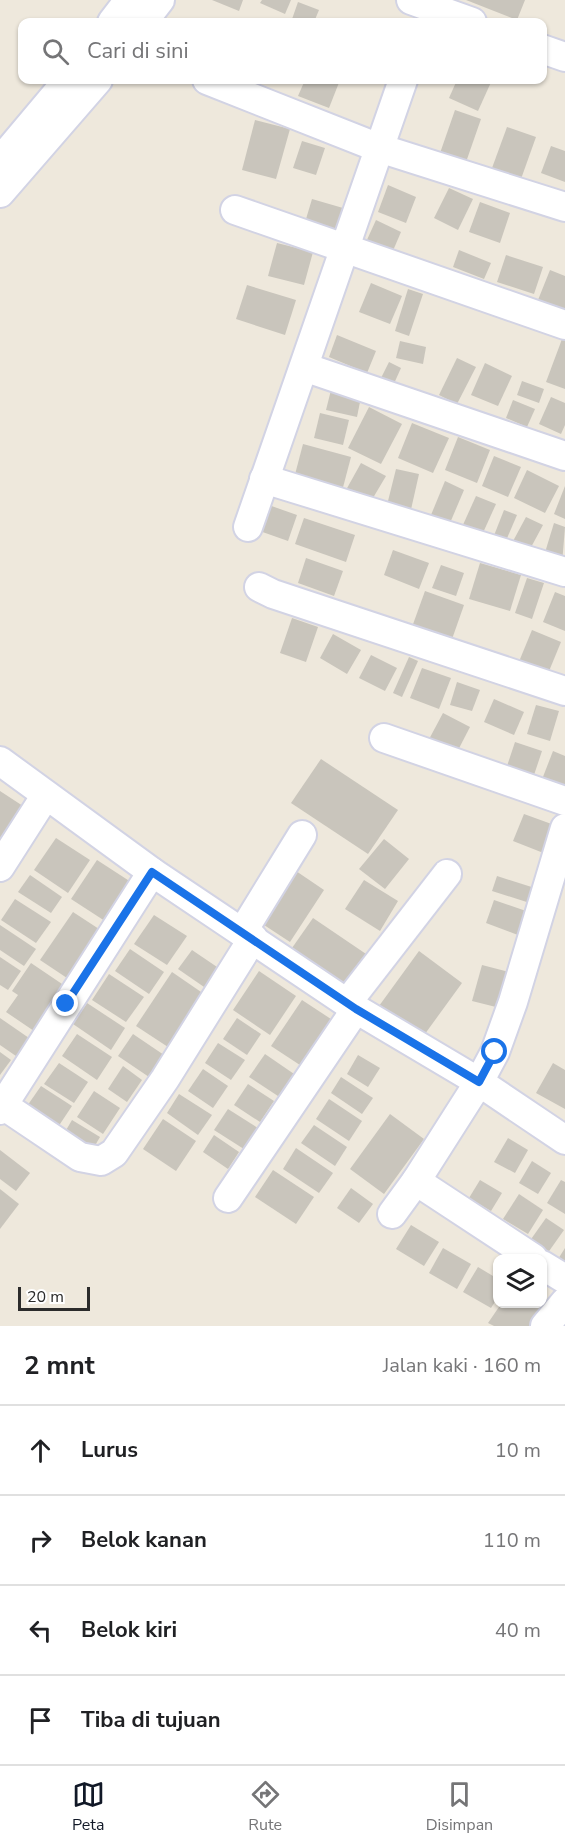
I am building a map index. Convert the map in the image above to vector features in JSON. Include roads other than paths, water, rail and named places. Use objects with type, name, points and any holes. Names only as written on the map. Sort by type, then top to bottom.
[{"type":"street","points":[[114,18],[129,0]]},
{"type":"street","points":[[146,18],[160,0]]},
{"type":"street","points":[[423,7],[459,18]]},
{"type":"street","points":[[547,50],[565,57]]},
{"type":"street","points":[[0,161],[65,84]]},
{"type":"street","points":[[0,193],[95,84]]},
{"type":"street","points":[[217,84],[379,148],[565,207]]},
{"type":"street","points":[[248,527],[402,84]]},
{"type":"street","points":[[235,210],[344,246],[565,325]]},
{"type":"street","points":[[304,367],[565,456]]},
{"type":"street","points":[[264,479],[565,572]]},
{"type":"street","points":[[259,586],[273,594],[565,691]]},
{"type":"street","points":[[384,738],[565,801]]},
{"type":"street","points":[[0,762],[152,872],[352,1006],[479,1082],[565,1140]]},
{"type":"street","points":[[0,867],[46,795]]},
{"type":"street","points":[[392,1214],[416,1181],[479,1082],[495,1052],[507,1020],[565,828]]},
{"type":"street","points":[[152,872],[1,1106],[80,1157],[101,1161],[114,1153],[165,1079],[248,935],[302,835]]},
{"type":"street","points":[[228,1198],[352,1006],[447,874]]},
{"type":"street","points":[[416,1181],[527,1254]]},
{"type":"street","points":[[547,1268],[565,1280]]},
{"type":"street","points":[[545,1326],[565,1302]]}]
